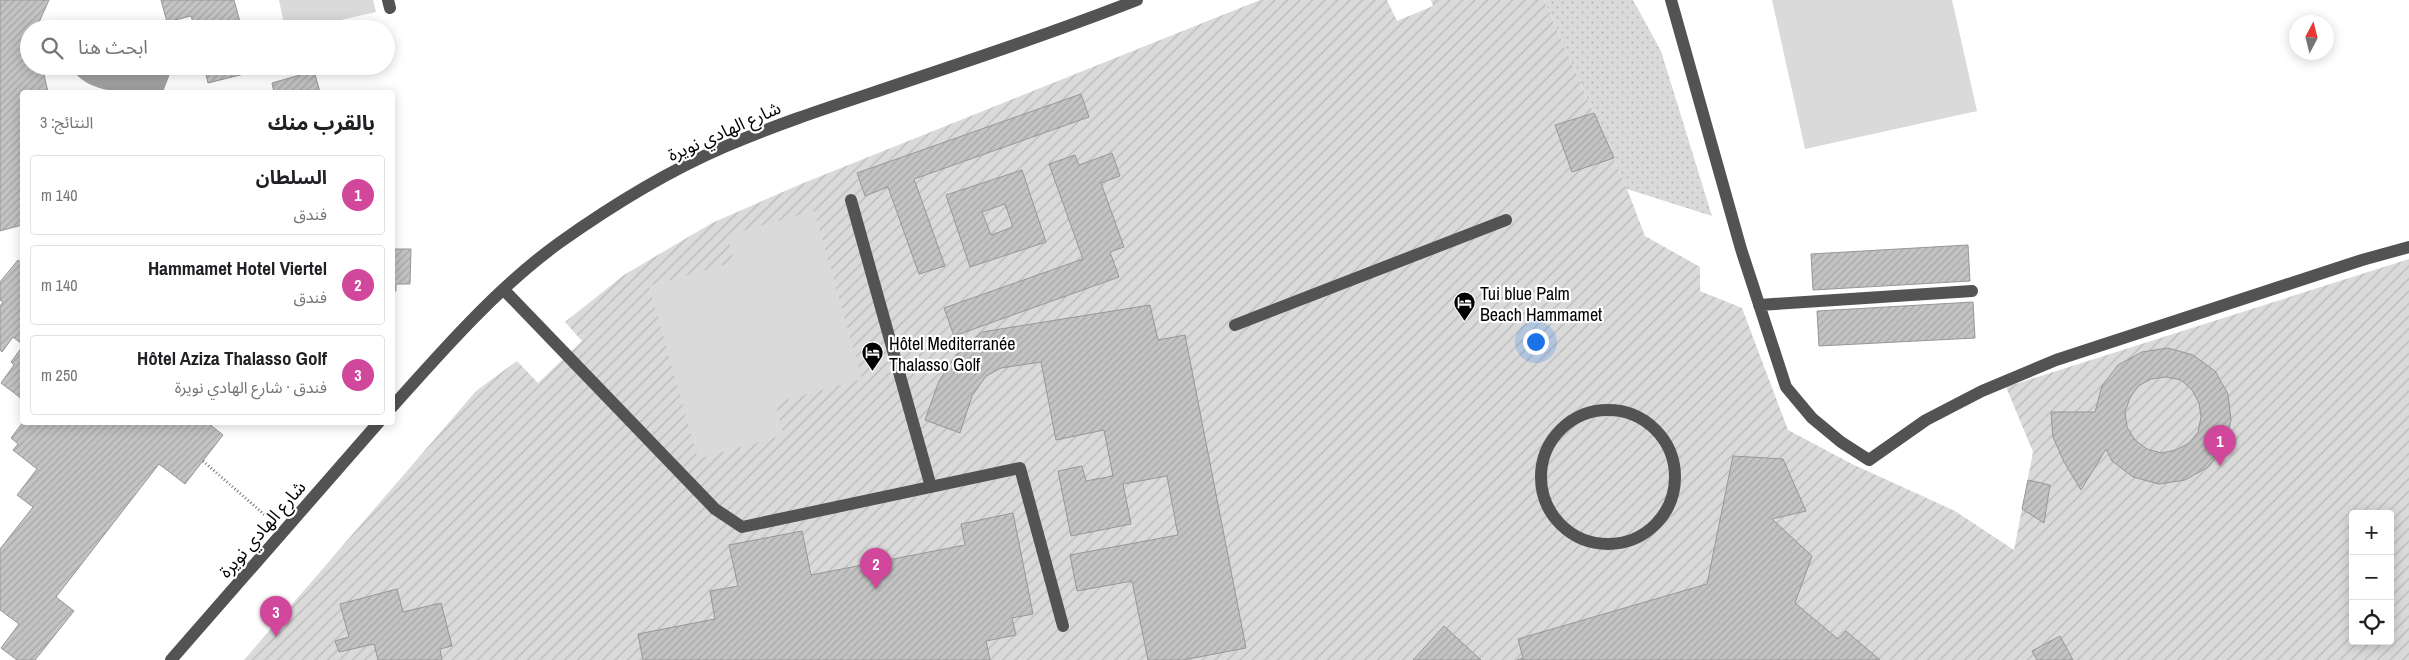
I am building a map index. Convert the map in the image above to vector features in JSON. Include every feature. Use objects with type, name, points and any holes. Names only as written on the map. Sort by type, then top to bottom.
[{"type":"street","name":"شارع الهادي نويرة","points":[[395,404],[445,348],[504,290],[557,244],[617,204],[724,147],[802,117],[1137,0]]},
{"type":"street","points":[[1665,0],[1672,5],[1741,249],[1786,387],[1812,418],[1841,442],[1869,460],[1926,420],[1982,391],[2056,360],[2362,260],[2409,247]]},
{"type":"street","points":[[851,200],[931,487]]},
{"type":"street","points":[[1235,325],[1506,220]]},
{"type":"street","points":[[504,290],[715,509],[742,527],[1020,468],[1063,626]]},
{"type":"street","points":[[1760,305],[1972,292]]},
{"type":"street","points":[[1606,409],[1632,413],[1655,428],[1670,449],[1676,475],[1672,502],[1658,524],[1636,539],[1610,545],[1584,540],[1561,526],[1546,505],[1540,479],[1544,452],[1558,430],[1580,415],[1606,409]]},
{"type":"street","name":"شارع الهادي نويرة","points":[[172,660],[376,425]]},
{"type":"path","points":[[203,461],[244,497]]},
{"type":"shaded area","points":[[279,0],[373,0],[376,12],[341,20],[283,20]]},
{"type":"shaded area","points":[[1260,0],[1387,0],[1397,21],[1433,6],[1431,0],[1544,0],[1627,189],[1645,236],[1700,267],[1700,291],[1742,308],[1788,430],[1852,464],[1955,511],[2014,550],[2033,452],[2006,387],[2409,259],[2409,660],[244,660],[476,391],[517,361],[538,383],[582,341],[565,322],[624,275],[712,223],[801,184]]},
{"type":"shaded area","points":[[1544,0],[1633,0],[1661,51],[1712,216],[1627,189]]},
{"type":"shaded area","points":[[1772,0],[1952,0],[1977,111],[1805,149]]},
{"type":"shaded area","points":[[170,75],[164,90],[108,90],[87,83],[78,76]]},
{"type":"shaded area","points":[[814,211],[862,379],[775,403],[784,435],[698,459],[649,286],[734,262],[727,235]]},
{"type":"building","points":[[0,0],[49,0],[40,20],[20,20],[20,75],[44,75],[48,90],[20,90],[20,226],[0,231]]},
{"type":"building","points":[[161,0],[234,0],[240,20],[192,20],[191,16],[166,20]]},
{"type":"building","points":[[206,75],[240,75],[208,83]]},
{"type":"building","points":[[300,75],[315,75],[319,90],[274,90],[272,83]]},
{"type":"building","points":[[1081,94],[1089,117],[914,179],[945,266],[919,274],[888,187],[865,196],[857,173]]},
{"type":"building","points":[[1594,113],[1614,158],[1572,172],[1555,125]]},
{"type":"building","points":[[1112,153],[1120,176],[1101,183],[1124,247],[1110,252],[1119,277],[954,336],[944,308],[1083,259],[1049,164],[1075,155],[1079,165]]},
{"type":"building","points":[[1022,170],[1046,242],[970,267],[946,195]],"holes":[[[1005,204],[1013,227],[991,235],[982,212]]]},
{"type":"building","points":[[1968,245],[1970,281],[1813,290],[1811,254]]},
{"type":"building","points":[[395,249],[411,249],[410,284],[396,284],[396,291]]},
{"type":"building","points":[[18,260],[20,262],[20,342],[13,337],[2,352],[0,350],[0,306],[3,302],[0,300],[0,282]]},
{"type":"building","points":[[1973,302],[1975,338],[1819,346],[1817,311]]},
{"type":"building","points":[[1150,305],[1158,340],[1185,335],[1246,648],[1183,660],[1148,660],[1132,581],[1077,591],[1070,555],[1178,535],[1167,476],[1123,484],[1131,524],[1071,536],[1058,471],[1082,466],[1086,481],[1113,476],[1104,430],[1056,440],[1041,362],[1001,368],[986,376],[972,396],[960,433],[925,420],[939,381],[956,355],[982,332]]},
{"type":"building","points":[[2168,348],[2193,355],[2215,371],[2228,394],[2231,420],[2225,446],[2208,467],[2185,480],[2159,484],[2133,477],[2112,461],[2106,449],[2081,490],[2064,462],[2053,437],[2051,412],[2095,412],[2102,386],[2118,365],[2142,352]],"holes":[[[2166,377],[2181,380],[2192,390],[2199,403],[2201,417],[2198,432],[2189,443],[2176,450],[2161,453],[2147,449],[2135,440],[2127,427],[2125,412],[2130,398],[2138,386],[2151,379]]]},
{"type":"building","points":[[20,350],[20,397],[1,383],[14,365],[11,362]]},
{"type":"building","points":[[21,425],[211,425],[223,435],[185,484],[159,464],[56,597],[74,611],[35,660],[17,660],[1,648],[19,624],[0,610],[0,549],[33,507],[17,495],[37,469],[13,450],[18,444],[11,438]]},
{"type":"building","points":[[1733,456],[1783,459],[1806,511],[1772,519],[1812,556],[1795,603],[1838,639],[1846,631],[1880,660],[1517,660],[1523,658],[1518,639],[1707,584]]},
{"type":"building","points":[[2028,480],[2050,485],[2044,523],[2022,509]]},
{"type":"building","points":[[1013,513],[1033,614],[1012,618],[1016,635],[986,641],[990,660],[643,660],[638,634],[715,619],[710,591],[738,586],[729,545],[802,531],[811,575],[965,545],[961,524]]},
{"type":"building","points":[[397,589],[403,612],[441,603],[452,646],[440,649],[442,660],[378,660],[374,644],[339,652],[335,641],[349,637],[340,604]]},
{"type":"building","points":[[1444,626],[1481,660],[1413,660]]},
{"type":"building","points":[[2060,636],[2073,660],[2037,660],[2032,651]]},
{"type":"place","name":"Tui blue Palm Beach Hammamet","points":[[1464,322]]},
{"type":"place","name":"Hôtel Mediterranée Thalasso Golf","points":[[873,372]]},
{"type":"place","name":"السلطان","points":[[2220,466]]},
{"type":"place","name":"Hammamet Hotel Viertel","points":[[876,589]]},
{"type":"place","name":"Hôtel Aziza Thalasso Golf","points":[[276,637]]}]
